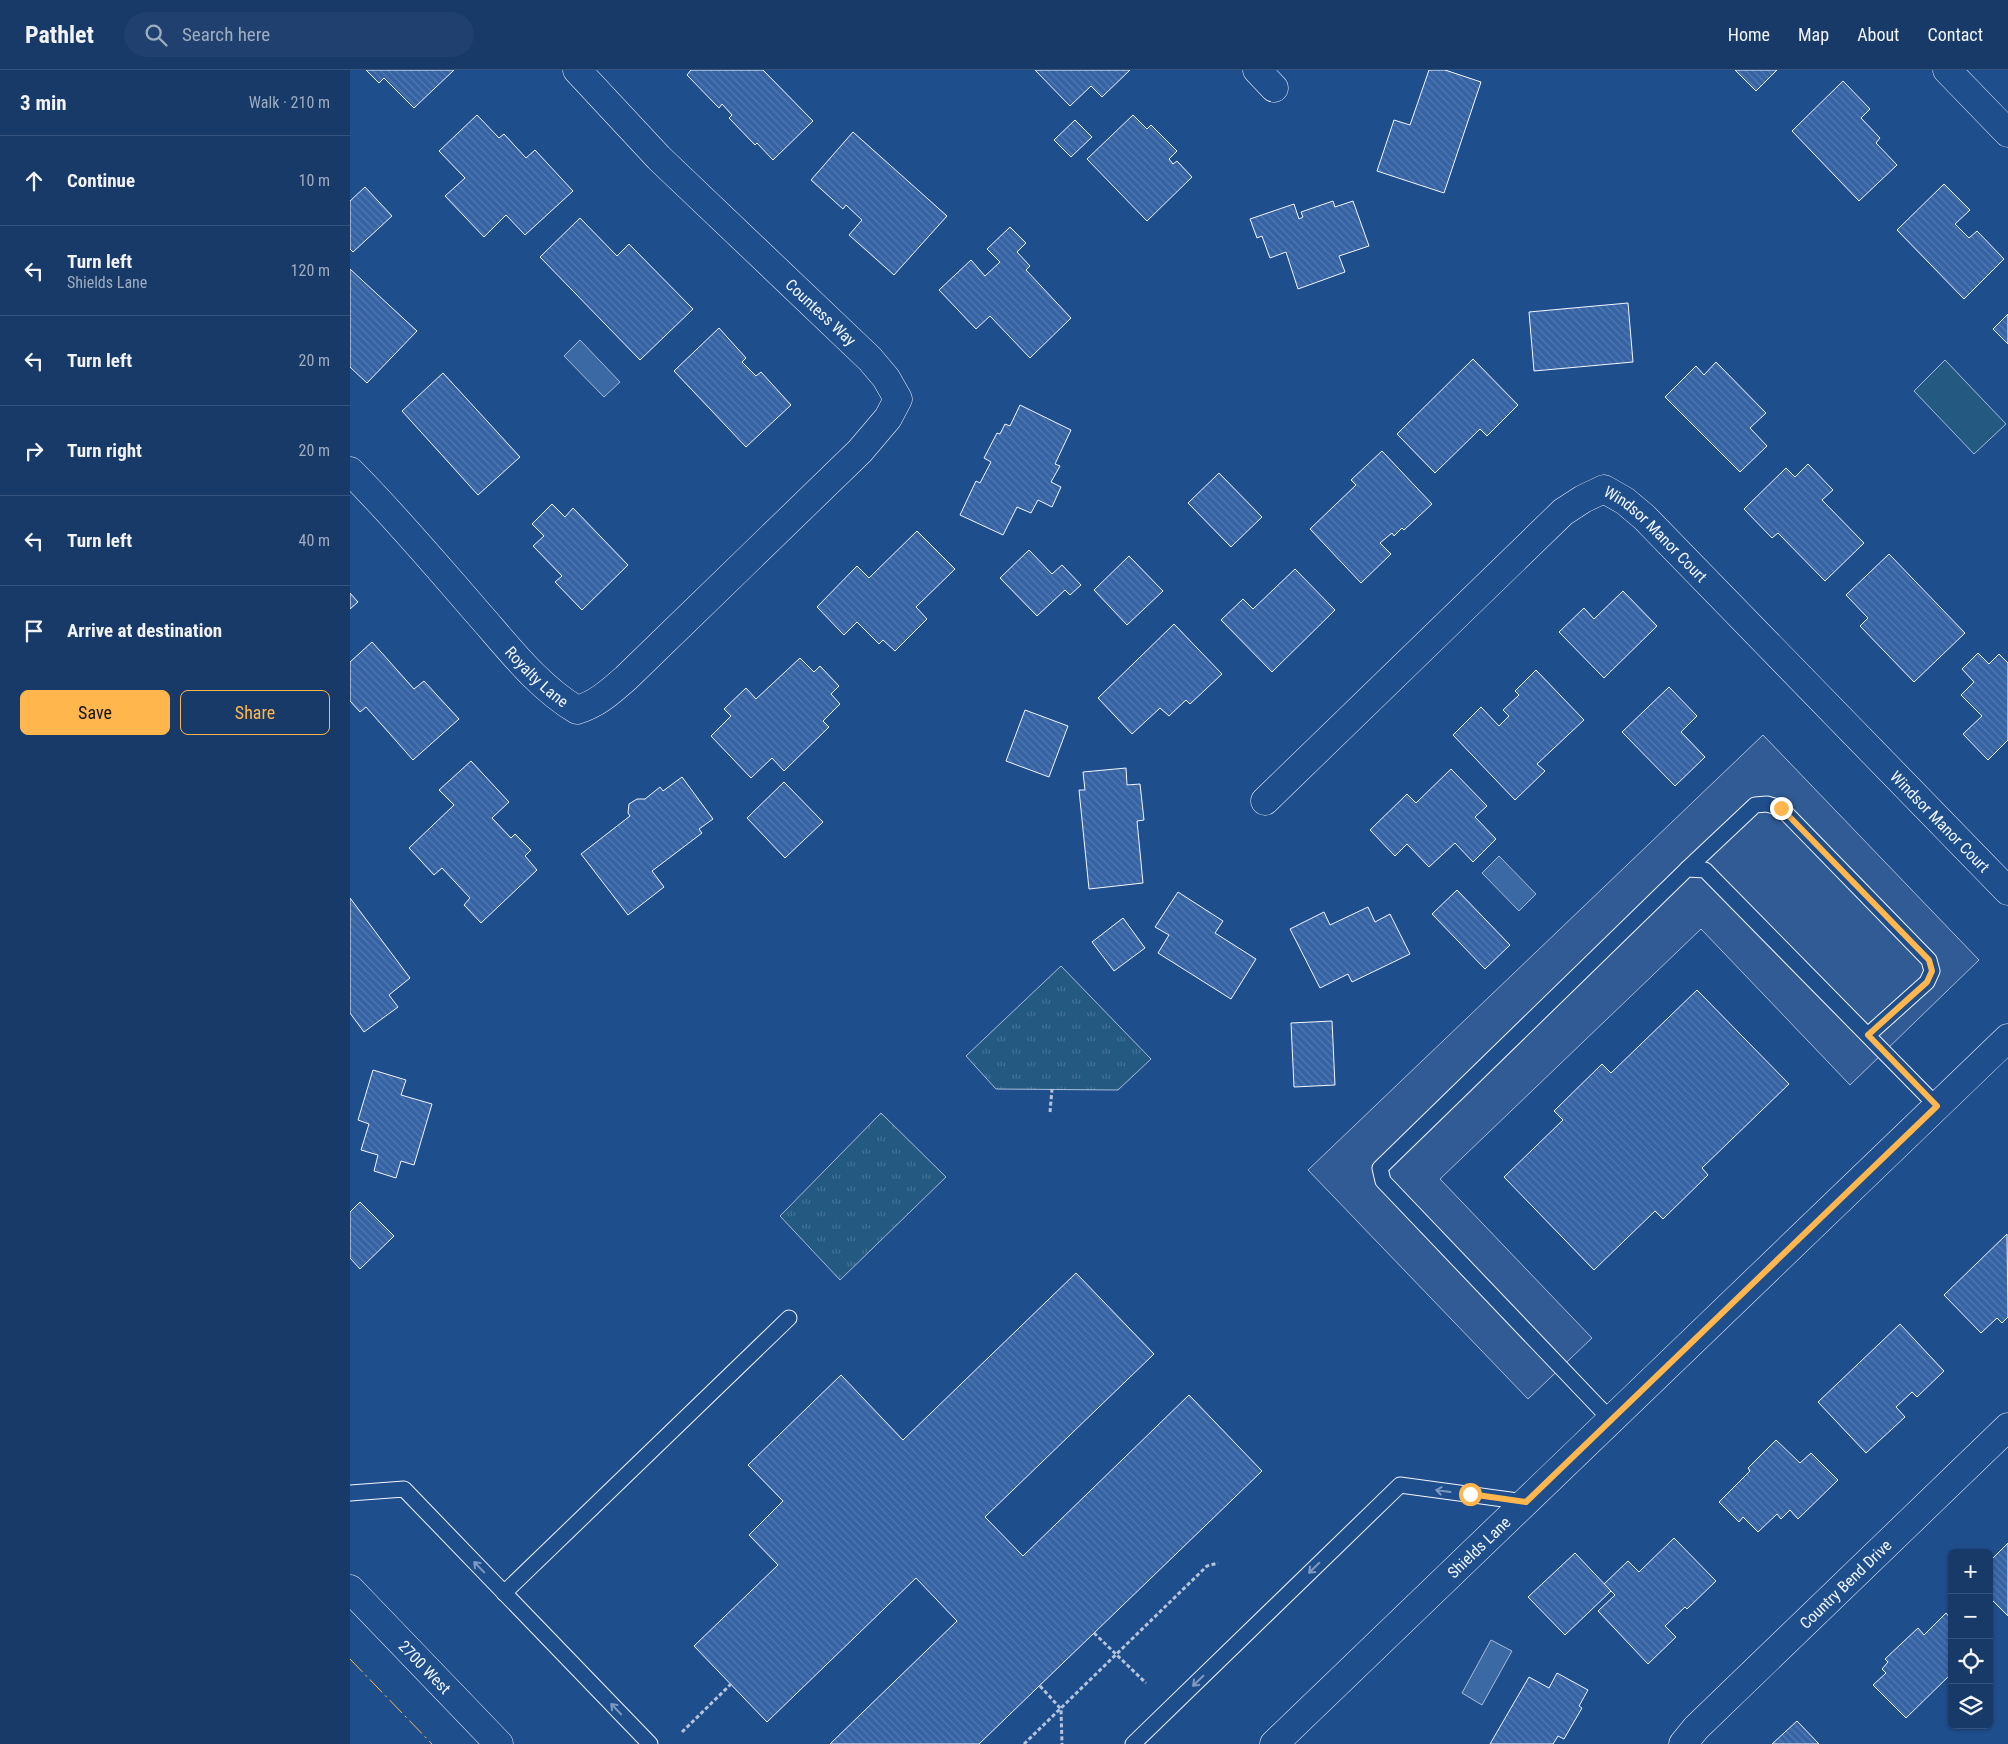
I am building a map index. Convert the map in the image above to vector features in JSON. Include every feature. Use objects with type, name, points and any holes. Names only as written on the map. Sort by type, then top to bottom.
[{"type":"street","name":"Countess Way","points":[[577,70],[659,158],[870,359],[886,378],[898,399],[888,418],[870,440],[744,564]]},
{"type":"street","points":[[1947,70],[2008,133]]},
{"type":"street","name":"Royalty Lane","points":[[350,471],[419,545],[520,661],[546,688],[577,710],[591,706],[626,678],[744,564]]},
{"type":"street","name":"Windsor Manor Court","points":[[1265,801],[1564,512],[1583,499],[1604,489],[1625,501],[1644,517],[2008,891]]},
{"type":"street","name":"Shields Lane","points":[[1274,1744],[2008,1038]]},
{"type":"street","name":"Country Bend Drive","points":[[1683,1744],[1696,1728],[2008,1426]]},
{"type":"street","name":"2700 West","points":[[350,1589],[499,1744]]},
{"type":"lane","points":[[1611,1420],[1383,1181],[1380,1168],[1755,805],[1767,804],[1781,808],[1929,960],[1932,971],[1927,982],[1868,1035]]},
{"type":"lane","points":[[1687,869],[1705,870],[1937,1106]]},
{"type":"lane","points":[[504,1593],[789,1318]]},
{"type":"lane","points":[[1133,1744],[1400,1485],[1526,1502]]},
{"type":"lane","points":[[350,1493],[404,1489],[650,1744]]},
{"type":"path","points":[[1050,1112],[1052,1089]]},
{"type":"path","points":[[1024,1744],[1207,1566],[1218,1563]]},
{"type":"path","points":[[1094,1633],[1146,1683]]},
{"type":"path","points":[[682,1732],[731,1684]]},
{"type":"path","points":[[1040,1686],[1061,1709],[1062,1744]]},
{"type":"green space","points":[[1945,360],[2006,424],[1974,454],[1914,391]]},
{"type":"green space","points":[[1061,966],[1151,1059],[1118,1090],[996,1089],[966,1056]]},
{"type":"green space","points":[[881,1113],[946,1177],[840,1280],[780,1216]]},
{"type":"shaded area","points":[[580,340],[620,382],[604,397],[564,356]]},
{"type":"shaded area","points":[[1763,735],[1979,960],[1850,1085],[1701,929],[1440,1179],[1592,1338],[1528,1399],[1308,1170]]},
{"type":"shaded area","points":[[1499,856],[1536,894],[1519,911],[1482,873]]},
{"type":"shaded area","points":[[1491,1640],[1512,1651],[1482,1705],[1462,1693]]},
{"type":"building","points":[[366,70],[454,70],[414,108],[384,78],[379,83]]},
{"type":"building","points":[[691,70],[763,70],[813,121],[773,160],[757,143],[755,145],[729,118],[732,115],[722,104],[719,108],[687,75]]},
{"type":"building","points":[[1035,70],[1130,70],[1102,97],[1091,86],[1070,106]]},
{"type":"building","points":[[1429,70],[1445,70],[1481,82],[1444,193],[1377,171],[1394,120],[1410,125]]},
{"type":"building","points":[[1735,70],[1777,70],[1756,91]]},
{"type":"building","points":[[1843,81],[1870,109],[1861,118],[1880,138],[1876,143],[1897,165],[1859,201],[1792,131]]},
{"type":"building","points":[[477,115],[499,138],[504,134],[526,158],[535,150],[573,191],[525,235],[506,215],[484,237],[445,196],[465,178],[439,151]]},
{"type":"building","points":[[1133,115],[1147,129],[1151,125],[1177,151],[1169,159],[1173,164],[1177,161],[1192,177],[1147,221],[1087,159]]},
{"type":"building","points":[[1075,120],[1092,137],[1071,157],[1054,140]]},
{"type":"building","points":[[853,132],[947,216],[894,275],[849,235],[862,220],[846,205],[843,209],[811,180]]},
{"type":"building","points":[[1944,184],[1970,210],[1955,224],[1969,238],[1977,231],[2004,259],[1964,299],[1897,230]]},
{"type":"building","points":[[365,187],[392,216],[353,252],[350,249],[350,201]]},
{"type":"building","points":[[1333,201],[1335,207],[1353,201],[1369,246],[1339,256],[1345,272],[1298,289],[1286,252],[1270,258],[1262,236],[1257,238],[1250,219],[1294,204],[1299,219],[1303,217],[1301,212]]},
{"type":"building","points":[[580,218],[617,256],[629,244],[693,309],[640,360],[540,257]]},
{"type":"building","points":[[1010,227],[1026,243],[1017,252],[1030,266],[1026,270],[1071,318],[1030,358],[990,316],[976,329],[939,290],[971,260],[985,276],[1000,262],[987,249]]},
{"type":"building","points":[[350,269],[417,331],[367,383],[350,367]]},
{"type":"building","points":[[1628,303],[1633,362],[1534,371],[1529,312]]},
{"type":"building","points":[[2008,314],[2008,344],[1993,329]]},
{"type":"building","points":[[719,328],[746,358],[742,362],[756,376],[761,372],[791,405],[746,447],[674,371]]},
{"type":"building","points":[[1473,359],[1518,405],[1487,436],[1480,429],[1435,473],[1397,434]]},
{"type":"building","points":[[1716,362],[1766,413],[1750,428],[1767,446],[1740,472],[1665,397],[1696,366],[1704,375]]},
{"type":"building","points":[[443,373],[520,457],[478,495],[402,411]]},
{"type":"building","points":[[1020,405],[1071,430],[1055,464],[1060,466],[1051,482],[1061,487],[1052,507],[1038,500],[1031,513],[1017,507],[1003,535],[960,515],[976,481],[980,483],[991,462],[984,458],[997,433],[1000,434],[1005,424],[1010,426]]},
{"type":"building","points":[[1382,451],[1432,504],[1404,530],[1402,528],[1394,536],[1392,533],[1380,543],[1391,554],[1361,583],[1310,529],[1356,485],[1351,480]]},
{"type":"building","points":[[1808,464],[1833,490],[1822,500],[1864,543],[1825,581],[1778,533],[1772,538],[1744,509],[1786,468],[1795,477]]},
{"type":"building","points":[[1219,473],[1262,517],[1231,547],[1188,503]]},
{"type":"building","points":[[552,504],[565,517],[573,508],[628,565],[582,610],[555,582],[562,576],[533,546],[544,536],[532,524]]},
{"type":"building","points":[[917,531],[955,569],[916,607],[927,619],[895,651],[883,640],[879,644],[857,622],[844,635],[817,607],[857,566],[869,578]]},
{"type":"building","points":[[1029,550],[1052,574],[1062,565],[1081,585],[1070,595],[1065,590],[1037,616],[1000,578]]},
{"type":"building","points":[[1889,554],[1965,633],[1914,682],[1860,626],[1868,618],[1846,595]]},
{"type":"building","points":[[1129,556],[1163,591],[1127,625],[1094,590]]},
{"type":"building","points":[[1295,569],[1335,610],[1272,672],[1221,620],[1243,599],[1253,609]]},
{"type":"building","points":[[1623,591],[1657,626],[1604,678],[1559,632],[1584,608],[1594,619]]},
{"type":"building","points":[[350,593],[358,602],[350,609]]},
{"type":"building","points":[[1174,624],[1222,674],[1190,704],[1186,700],[1169,716],[1160,708],[1132,734],[1098,698]]},
{"type":"building","points":[[372,642],[414,689],[424,681],[459,719],[413,760],[366,707],[360,712],[350,701],[350,662]]},
{"type":"building","points":[[1978,653],[1989,664],[1999,654],[2008,663],[2008,740],[1988,760],[1963,734],[1982,716],[1961,695],[1974,682],[1962,669]]},
{"type":"building","points":[[800,658],[814,672],[820,666],[839,686],[831,694],[840,704],[823,721],[829,727],[784,771],[772,758],[751,778],[711,736],[731,716],[724,709],[746,688],[756,699]]},
{"type":"building","points":[[1536,670],[1584,720],[1537,764],[1545,771],[1515,800],[1453,735],[1481,707],[1499,726],[1509,716],[1503,710],[1519,695],[1515,691]]},
{"type":"building","points":[[1669,687],[1697,716],[1681,732],[1705,757],[1675,786],[1622,732]]},
{"type":"building","points":[[1025,710],[1068,726],[1049,777],[1006,761]]},
{"type":"building","points":[[471,761],[509,802],[492,818],[511,838],[515,834],[531,850],[525,856],[537,870],[481,923],[464,905],[470,898],[442,868],[434,875],[409,848],[454,805],[439,790]]},
{"type":"building","points":[[1126,768],[1127,785],[1140,784],[1144,820],[1137,821],[1143,883],[1089,889],[1079,790],[1085,790],[1083,772]]},
{"type":"building","points":[[1451,769],[1487,806],[1475,817],[1496,839],[1473,862],[1455,843],[1429,867],[1407,844],[1395,856],[1370,830],[1407,794],[1416,803]]},
{"type":"building","points":[[682,777],[713,819],[699,829],[702,833],[652,871],[664,887],[628,915],[581,854],[630,816],[628,813],[629,804],[637,799],[645,799],[660,787],[663,791]]},
{"type":"building","points":[[784,782],[823,822],[785,858],[747,818]]},
{"type":"building","points":[[1457,890],[1510,945],[1485,969],[1432,914]]},
{"type":"building","points":[[1178,892],[1223,921],[1215,933],[1256,959],[1231,999],[1158,953],[1169,935],[1155,927]]},
{"type":"building","points":[[350,898],[410,978],[389,995],[398,1007],[364,1032],[350,1013]]},
{"type":"building","points":[[1368,907],[1375,922],[1390,914],[1410,954],[1352,982],[1348,974],[1320,988],[1290,929],[1324,912],[1330,925]]},
{"type":"building","points":[[1123,918],[1145,948],[1114,971],[1092,942]]},
{"type":"building","points":[[1697,990],[1789,1084],[1702,1168],[1708,1175],[1663,1219],[1655,1211],[1594,1270],[1504,1177],[1563,1120],[1554,1111],[1602,1064],[1611,1073]]},
{"type":"building","points":[[1332,1021],[1335,1085],[1294,1087],[1291,1023]]},
{"type":"building","points":[[373,1070],[406,1080],[401,1095],[432,1104],[414,1165],[401,1161],[396,1178],[374,1171],[378,1155],[361,1150],[369,1124],[358,1120]]},
{"type":"building","points":[[360,1202],[394,1236],[360,1269],[350,1258],[350,1212]]},
{"type":"building","points":[[2007,1234],[2008,1317],[2002,1323],[1997,1318],[1981,1333],[1944,1295]]},
{"type":"building","points":[[1076,1273],[1154,1354],[985,1517],[1023,1556],[1189,1395],[1262,1471],[979,1744],[830,1744],[957,1621],[916,1578],[767,1722],[694,1646],[778,1565],[749,1535],[783,1501],[748,1465],[841,1375],[903,1440]]},
{"type":"building","points":[[1900,1324],[1944,1371],[1917,1397],[1912,1392],[1896,1407],[1905,1417],[1866,1453],[1818,1402]]},
{"type":"building","points":[[1776,1440],[1800,1463],[1811,1453],[1838,1480],[1798,1519],[1790,1510],[1781,1519],[1777,1514],[1758,1532],[1743,1517],[1739,1522],[1719,1502],[1750,1471],[1748,1468]]},
{"type":"building","points":[[1674,1538],[1716,1581],[1687,1609],[1685,1607],[1665,1626],[1676,1637],[1648,1664],[1598,1611],[1615,1595],[1604,1584],[1628,1561],[1639,1572]]},
{"type":"building","points":[[2008,1543],[2008,1616],[1993,1601],[1993,1558]]},
{"type":"building","points":[[1575,1553],[1611,1591],[1565,1635],[1528,1597]]},
{"type":"building","points":[[1946,1613],[1948,1615],[1948,1677],[1906,1718],[1873,1685],[1886,1673],[1882,1669],[1888,1662],[1885,1659],[1918,1628],[1924,1635]]},
{"type":"building","points":[[1557,1673],[1588,1690],[1579,1706],[1582,1708],[1564,1739],[1558,1736],[1553,1744],[1490,1744],[1529,1677],[1549,1688]]},
{"type":"building","points":[[1797,1721],[1819,1744],[1772,1744]]},
{"type":"power","points":[[350,1659],[432,1744]]},
{"type":"route","points":[[1470,1494],[1526,1502],[1937,1106],[1868,1035],[1927,982],[1932,971],[1929,960],[1781,808]]}]
